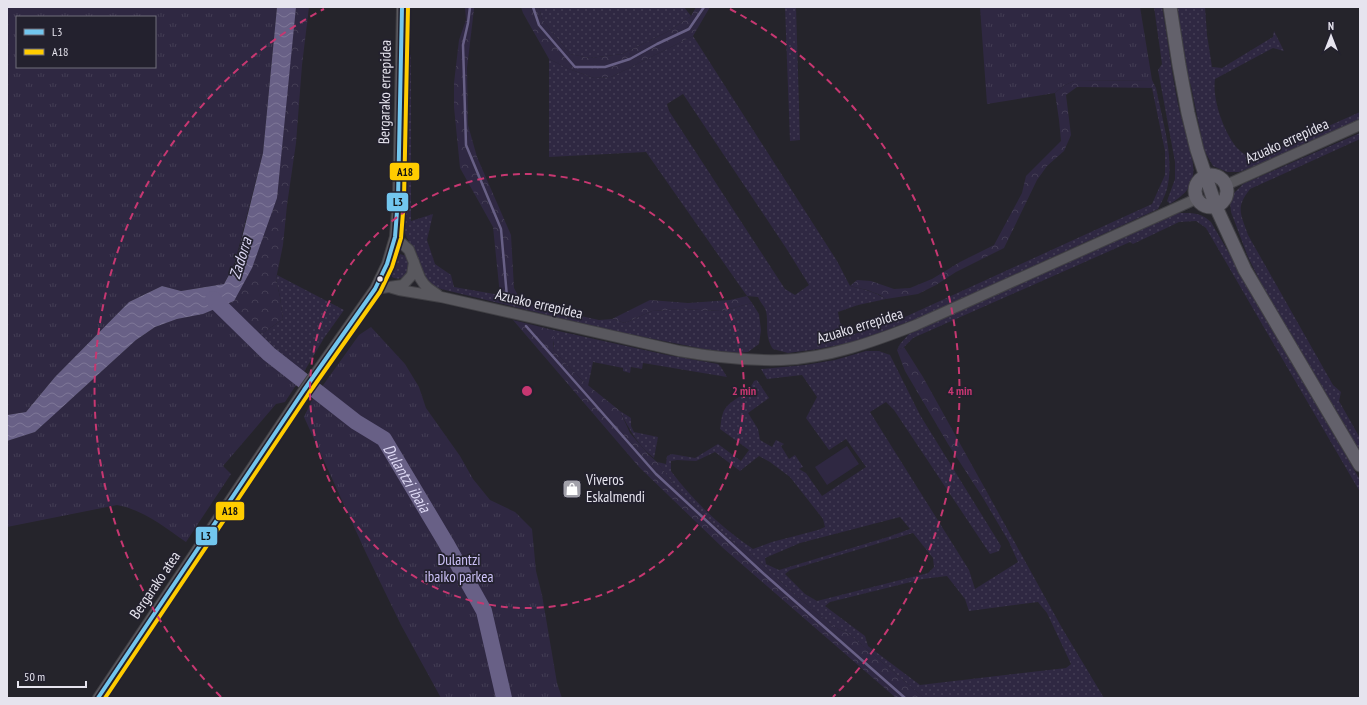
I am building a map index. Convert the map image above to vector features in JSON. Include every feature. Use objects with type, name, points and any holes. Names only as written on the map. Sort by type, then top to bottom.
[{"type":"main road","points":[[1170,7],[1188,113],[1197,150],[1216,207],[1245,270],[1360,465]]},
{"type":"main road","points":[[1205,176],[1217,176],[1226,185],[1226,198],[1222,204],[1216,207],[1208,208],[1201,205],[1196,199],[1194,190],[1197,181],[1205,176]]},
{"type":"street","name":"Bergarako errepidea","points":[[304,390],[375,289],[387,264],[395,237],[398,199],[402,7]]},
{"type":"street","name":"Azuako errepidea","points":[[1226,185],[1360,125]]},
{"type":"street","name":"Azuako errepidea","points":[[392,288],[441,297],[679,351],[712,357],[783,360],[854,348],[887,337],[1196,199]]},
{"type":"street","points":[[395,237],[409,250],[420,278],[424,284],[441,297]]},
{"type":"street","points":[[375,289],[403,286],[412,275],[414,262]]},
{"type":"street","name":"Bergarako atea","points":[[98,698],[304,390]]},
{"type":"green space","points":[[7,7],[277,7],[263,153],[235,262],[224,284],[181,291],[162,286],[129,302],[55,377],[26,412],[7,415]]},
{"type":"green space","points":[[296,7],[309,7],[302,65],[296,143],[283,245],[276,279],[283,319],[263,333],[242,331],[7,441],[203,314],[234,301],[293,28]]},
{"type":"green space","points":[[465,7],[474,7],[467,68],[468,125],[477,157],[511,235],[514,288],[522,303],[500,295],[493,227],[460,168],[454,107],[454,83],[459,40],[466,20]]},
{"type":"green space","points":[[521,7],[539,7],[542,19],[570,54],[590,58],[622,54],[667,32],[691,16],[696,7],[710,7],[693,36],[611,77],[594,78],[569,69],[549,59]]},
{"type":"green space","points":[[539,7],[684,7],[691,16],[667,32],[622,54],[590,58],[570,54],[542,19]]},
{"type":"green space","points":[[785,7],[796,7],[800,140],[790,141]]},
{"type":"green space","points":[[980,7],[1140,7],[1152,80],[1074,81],[1063,86],[1055,93],[987,104]]},
{"type":"green space","points":[[1154,7],[1162,7],[1179,109],[1193,161],[1193,175],[1188,189],[1170,204],[1167,201],[1175,179],[1175,162],[1158,70],[1162,64]]},
{"type":"green space","points":[[1177,7],[1205,7],[1207,35],[1212,67],[1222,68],[1273,37],[1274,31],[1284,51],[1273,48],[1215,79],[1215,96],[1224,125],[1237,148],[1252,160],[1360,112],[1360,119],[1239,172],[1227,172],[1213,166],[1204,150],[1188,77]]},
{"type":"green space","points":[[693,36],[837,261],[850,286],[873,293],[886,299],[858,305],[838,312],[840,323],[854,334],[905,317],[1152,204],[1165,175],[1165,151],[1152,88],[1156,88],[1169,151],[1170,164],[1167,189],[1158,209],[921,317],[854,342],[788,353],[773,349],[768,335],[766,311],[758,297],[747,296],[646,152],[549,157],[549,59],[569,69],[594,78],[611,77]],"holes":[[[683,94],[809,285],[795,295],[785,289],[669,111],[667,104]]]},
{"type":"green space","points":[[411,54],[411,221],[433,214],[427,240],[435,264],[451,275],[454,287],[500,295],[522,303],[599,320],[612,319],[625,323],[652,311],[682,309],[722,311],[752,303],[759,314],[761,330],[759,344],[748,352],[736,353],[704,349],[613,331],[433,287],[422,275],[415,252],[403,228],[407,60]]},
{"type":"green space","points":[[1152,80],[1156,88],[1077,87],[1066,95],[1071,135],[1064,151],[1047,166],[1037,180],[1004,248],[956,272],[936,285],[918,294],[886,299],[867,290],[850,286],[857,280],[871,281],[894,289],[910,288],[932,279],[960,262],[994,245],[1022,193],[1026,176],[1061,141],[1055,93],[1063,86],[1074,81]]},
{"type":"green space","points":[[1360,133],[1360,139],[1250,189],[1242,201],[1241,211],[1248,235],[1333,385],[1341,392],[1339,401],[1360,438],[1360,452],[1263,287],[1248,257],[1231,212],[1230,202],[1234,193],[1243,184]]},
{"type":"green space","points":[[1178,213],[1196,214],[1203,216],[1211,222],[1360,480],[1360,492],[1206,228],[1196,221],[1179,222],[1133,244],[1130,242],[913,338],[904,347],[897,350],[909,334]]},
{"type":"green space","points":[[400,254],[406,256],[408,260],[408,269],[404,276],[397,279],[392,277],[392,274]]},
{"type":"green space","points":[[277,275],[344,310],[324,338],[295,387],[242,331],[263,333],[283,319],[276,279]]},
{"type":"green space","points":[[747,296],[752,303],[722,311],[682,309],[652,311],[625,323],[612,319],[650,300],[688,303],[730,300]]},
{"type":"green space","points":[[215,309],[300,379],[285,402],[276,404],[223,466],[231,474],[186,542],[145,515],[127,507],[117,505],[7,527],[7,441],[35,432],[136,340],[155,327],[177,319],[203,314]]},
{"type":"green space","points":[[513,320],[549,329],[554,335],[553,350],[584,382],[620,411],[630,433],[657,462],[678,490],[727,538],[750,553],[795,595],[834,627],[848,633],[924,698],[896,698],[723,548],[639,467]]},
{"type":"green space","name":"Dulantzi ibaiko parkea","points":[[371,327],[405,364],[419,387],[426,408],[460,456],[473,479],[490,500],[515,512],[532,529],[536,571],[542,595],[557,683],[562,698],[441,698],[401,625],[366,553],[304,417],[311,402],[359,335]]},
{"type":"green space","points":[[549,329],[667,355],[718,364],[727,377],[643,363],[642,369],[631,367],[630,373],[623,371],[623,368],[593,362],[588,386],[553,350],[554,343]]},
{"type":"green space","points":[[904,347],[923,377],[988,494],[983,498],[948,444],[905,371],[897,350]]},
{"type":"green space","points":[[866,351],[879,351],[890,355],[920,415],[1001,546],[999,551],[990,554],[894,410],[886,402],[870,412],[969,570],[975,589],[1018,562],[1009,542],[983,498],[988,494],[1062,628],[1104,698],[924,698],[848,633],[834,627],[795,595],[750,553],[727,538],[678,490],[657,462],[666,464],[667,456],[672,454],[695,458],[718,444],[741,461],[749,450],[720,429],[722,417],[725,408],[747,391],[754,381],[757,380],[769,398],[748,413],[758,429],[760,440],[772,447],[776,440],[784,444],[781,446],[789,459],[795,455],[803,467],[799,469],[806,473],[822,496],[866,467],[846,439],[829,450],[806,418],[817,397],[802,375],[767,379],[761,369],[805,365],[835,360]],"holes":[[[715,452],[740,471],[759,456],[770,462],[790,477],[823,519],[825,527],[753,549],[730,532],[699,504],[671,471],[671,461],[696,461]],[[900,517],[910,529],[779,570],[766,564],[765,558],[800,543]],[[913,533],[933,558],[934,567],[928,573],[817,601],[805,594],[785,574],[790,570]],[[947,576],[965,599],[969,611],[1038,602],[1047,613],[1071,664],[1066,668],[920,685],[868,646],[865,636],[825,606],[830,602],[923,579]]]},
{"type":"green space","points":[[620,411],[631,418],[631,426],[634,432],[658,437],[654,458],[643,448],[630,431]]},
{"type":"green space","points":[[847,446],[859,464],[827,485],[815,467]]},
{"type":"water","name":"Zadorra","points":[[277,7],[296,7],[277,198],[252,268],[234,301],[203,314],[177,319],[155,327],[136,340],[35,432],[7,441],[7,415],[26,412],[55,377],[129,302],[162,286],[181,291],[224,284],[236,262],[263,153]]},
{"type":"waterway","points":[[470,7],[463,45],[466,145],[501,229],[507,297]]},
{"type":"waterway","points":[[533,7],[539,25],[575,67],[605,67],[630,59],[689,29],[704,7]]},
{"type":"waterway","name":"Dulantzi ibaia","points":[[213,299],[269,354],[356,422],[384,439],[446,543],[484,611],[504,698]]},
{"type":"waterway","points":[[526,326],[656,474],[764,574],[905,698]]},
{"type":"transit line","name":"L3","points":[[98,698],[304,390],[375,289],[387,264],[395,237],[398,199],[402,7]]},
{"type":"transit line","name":"A18","points":[[105,698],[309,393],[380,292],[392,267],[401,238],[404,199],[408,7]]},
{"type":"place","name":"Viveros Eskalmendi","points":[[572,489]]}]
